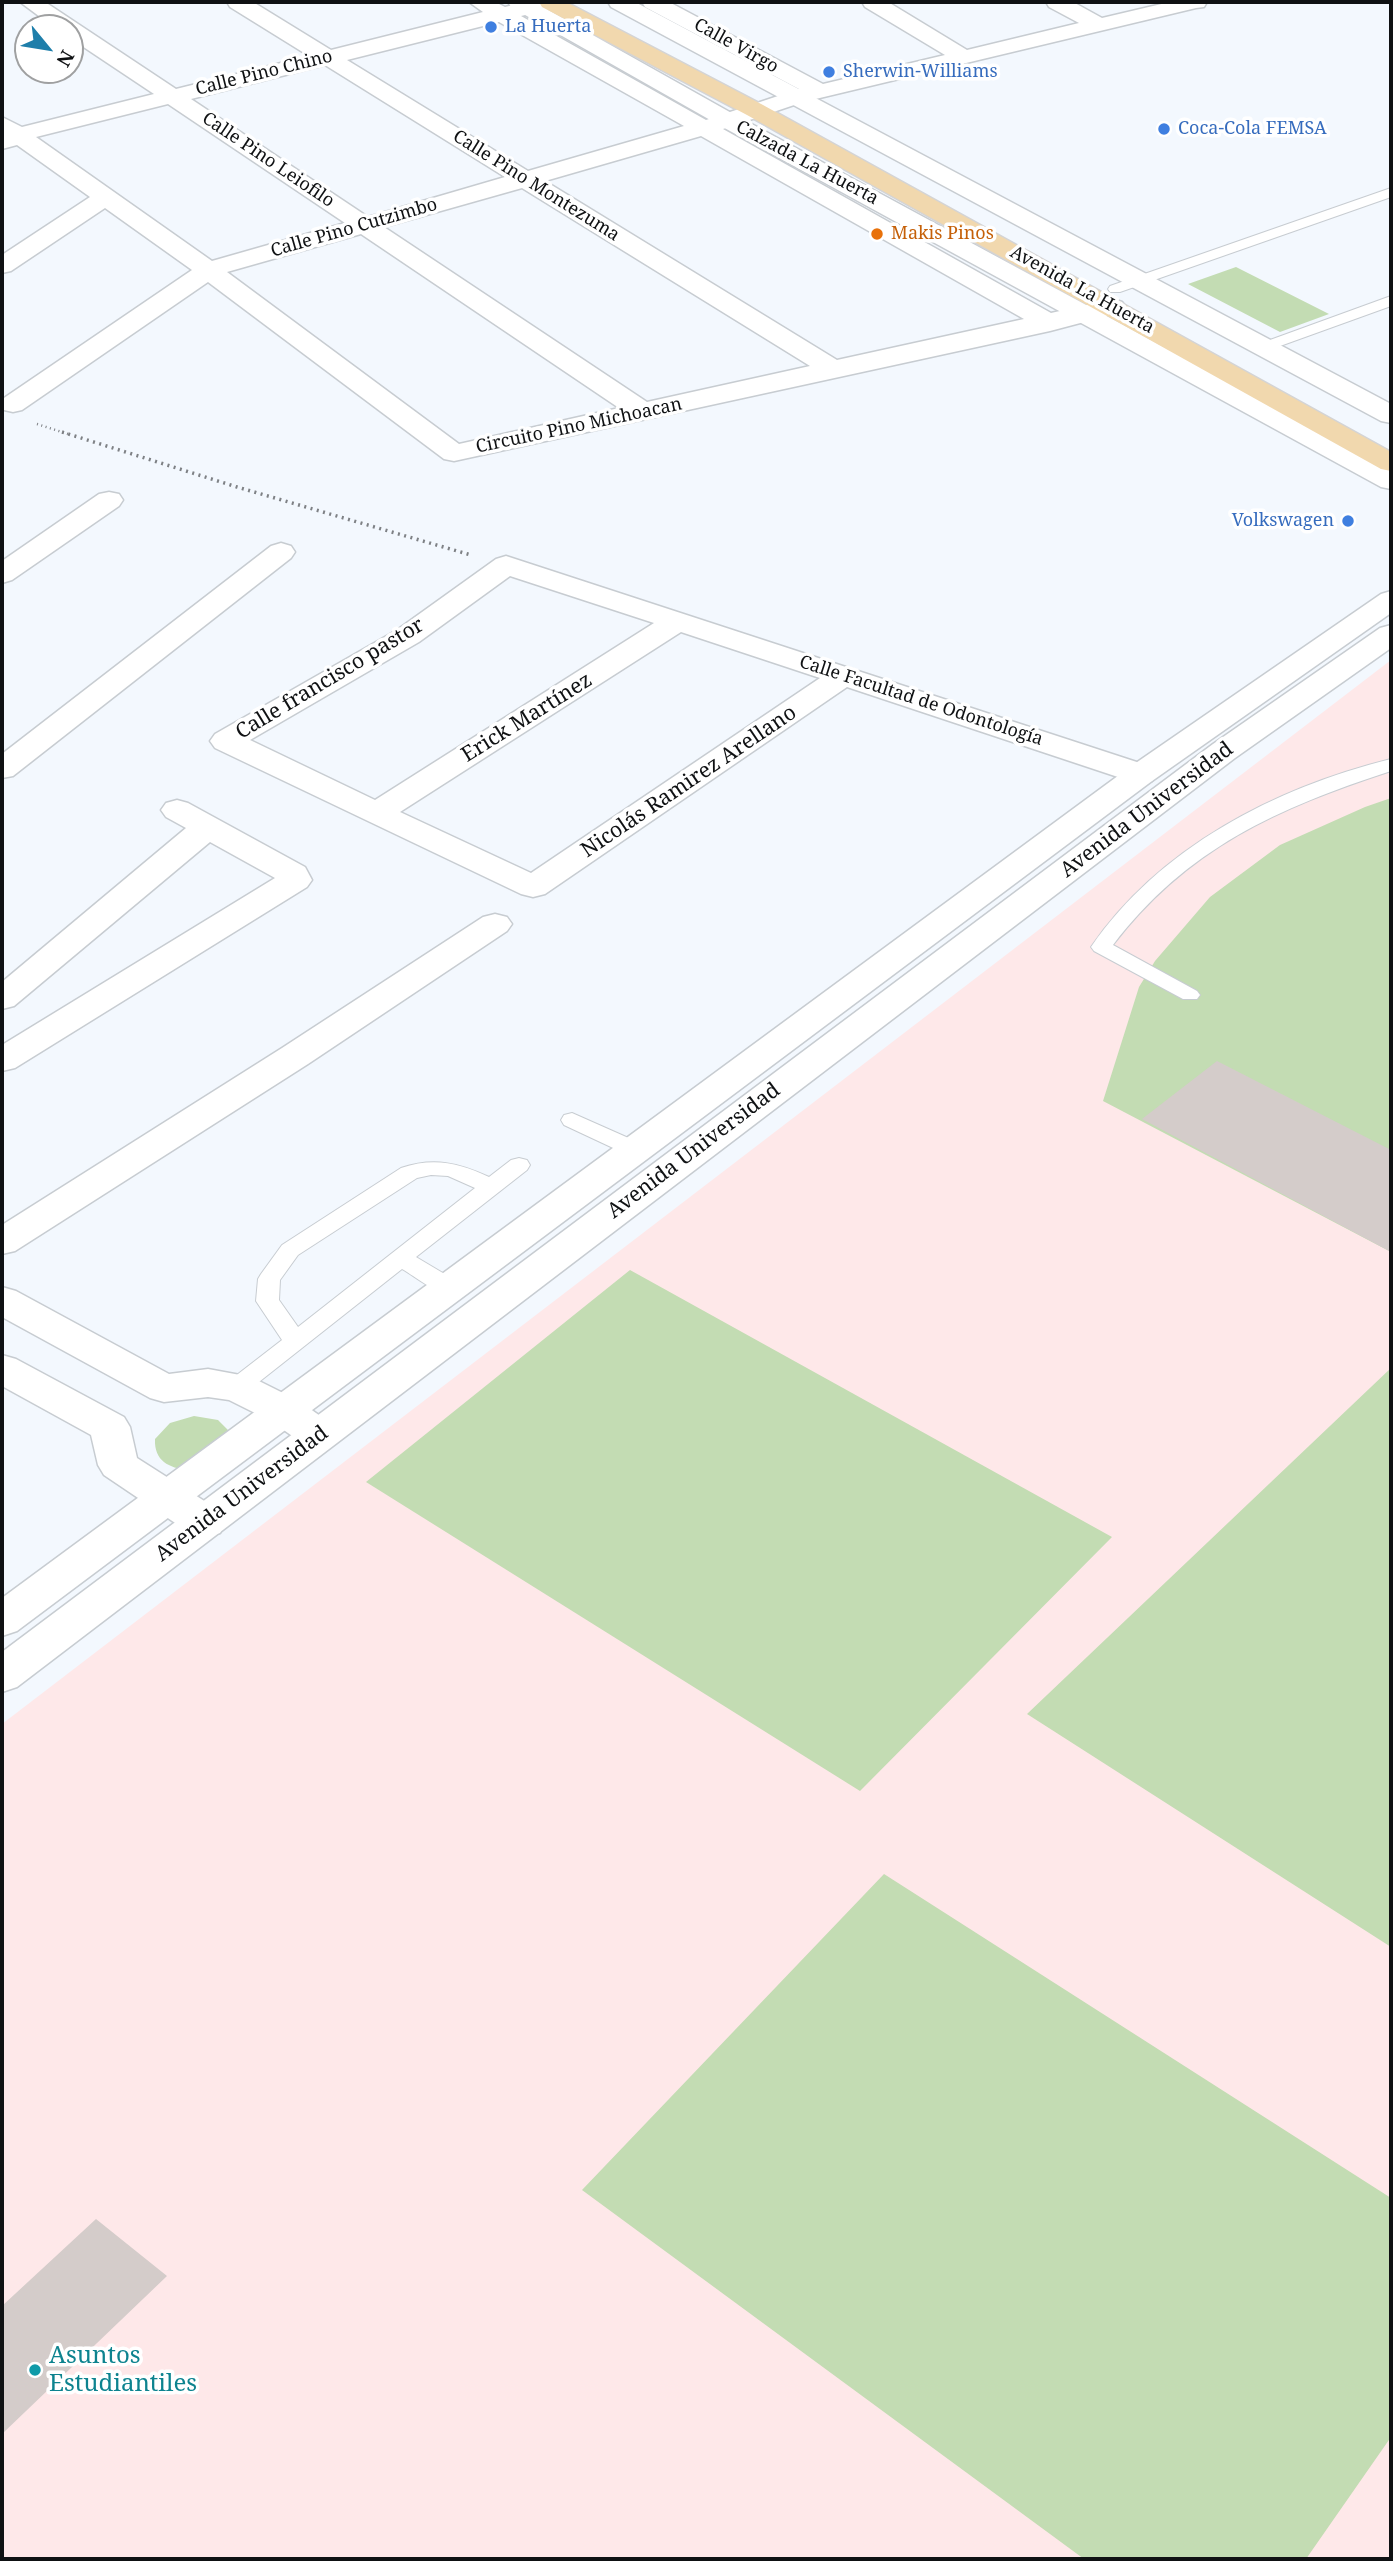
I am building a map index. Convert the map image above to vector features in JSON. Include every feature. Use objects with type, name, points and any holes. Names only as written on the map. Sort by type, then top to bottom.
[{"type":"main road","name":"Avenida La Huerta","points":[[591,2],[786,101],[1391,463]]},
{"type":"main road","name":"Avenida La Huerta","points":[[530,5],[786,101]]},
{"type":"main road","name":"Avenida La Huerta","points":[[1114,298],[1391,437]]},
{"type":"street","name":"Calle Pino Leiofilo","points":[[32,2],[643,411]]},
{"type":"street","name":"Calle Pino Montezuma","points":[[238,2],[834,370]]},
{"type":"street","name":"Calzada La Huerta","points":[[480,2],[530,5],[717,123],[1050,323]]},
{"type":"street","points":[[619,2],[786,101],[1139,281],[1391,415]]},
{"type":"street","name":"Calle Virgo","points":[[653,2],[786,101]]},
{"type":"street","points":[[873,2],[964,57]]},
{"type":"street","points":[[1057,2],[1099,25]]},
{"type":"street","name":"Calle Pino Cutzimbo","points":[[13,404],[208,270],[786,101],[1196,2]]},
{"type":"street","name":"Calle Pino Chino","points":[[7,135],[530,5]]},
{"type":"street","name":"Calzada La Huerta","points":[[717,123],[1086,314],[1391,481]]},
{"type":"street","name":"Circuito Pino Michoacan","points":[[7,135],[105,198],[208,270],[454,453],[1050,323],[1086,314],[1114,298]]},
{"type":"street","points":[[2,266],[105,198]]},
{"type":"street","points":[[2,574],[109,500]]},
{"type":"street","points":[[2,769],[281,552]]},
{"type":"street","name":"Calle Facultad de Odontología","points":[[506,565],[1141,774]]},
{"type":"street","name":"Calle francisco pastor","points":[[506,565],[408,636],[226,741],[533,887]]},
{"type":"street","name":"Avenida Universidad","points":[[2,1620],[164,1497],[1141,774],[1391,600]]},
{"type":"street","name":"Erick Martínez","points":[[376,813],[689,624]]},
{"type":"street","name":"Avenida Universidad","points":[[2,1675],[1224,751],[1391,634]]},
{"type":"street","name":"Nicolás Ramirez Arellano","points":[[533,887],[844,675]]},
{"type":"street","points":[[2,730],[37,741]]},
{"type":"street","points":[[2,1060],[295,880],[293,874],[177,810]]},
{"type":"street","points":[[2,999],[208,827]]},
{"type":"street","points":[[2,1241],[295,1056],[495,924]]},
{"type":"street","points":[[2,1300],[164,1388],[208,1383],[237,1387],[285,1410],[319,1435]]},
{"type":"street","points":[[2,1369],[110,1427],[118,1465],[205,1522]]},
{"type":"lane","points":[[1114,298],[1139,281],[1391,192]]},
{"type":"lane","points":[[1264,347],[1391,301]]},
{"type":"lane","points":[[1190,995],[1101,947],[1116,925],[1177,864],[1236,825],[1323,786],[1391,765]]},
{"type":"lane","points":[[572,1119],[634,1149]]},
{"type":"lane","points":[[237,1387],[519,1165]]},
{"type":"lane","points":[[295,1341],[267,1301],[269,1279],[290,1250],[424,1166],[442,1167],[462,1173],[491,1187]]},
{"type":"lane","points":[[400,1258],[450,1287]]},
{"type":"path","points":[[13,404],[3,413],[237,487],[506,565]]},
{"type":"shaded area","points":[[1391,660],[1391,2559],[2,2559],[2,1724]]},
{"type":"green space","points":[[1236,267],[1329,314],[1280,332],[1188,284]]},
{"type":"green space","points":[[1391,798],[1391,1252],[1103,1101],[1139,987],[1155,961],[1210,897],[1280,845]]},
{"type":"green space","points":[[630,1270],[1112,1537],[860,1791],[366,1482]]},
{"type":"green space","points":[[1391,1368],[1391,1947],[1027,1714]]},
{"type":"green space","points":[[194,1416],[218,1420],[231,1433],[188,1470],[169,1465],[157,1453],[155,1439],[170,1423]]},
{"type":"green space","points":[[884,1874],[1391,2198],[1391,2437],[1306,2559],[1084,2559],[582,2190]]},
{"type":"building","points":[[1217,1061],[1391,1150],[1391,1252],[1142,1119]]},
{"type":"building","name":"Asuntos Estudiantiles","points":[[96,2219],[167,2276],[2,2434],[2,2306]]},
{"type":"place","name":"La Huerta","points":[[491,27]]},
{"type":"place","name":"Sherwin-Williams","points":[[829,72]]},
{"type":"place","name":"Coca-Cola FEMSA","points":[[1164,129]]},
{"type":"place","name":"Makis Pinos","points":[[877,234]]},
{"type":"place","name":"Volkswagen","points":[[1348,521]]},
{"type":"place","name":"Asuntos Estudiantiles","points":[[35,2370]]}]
